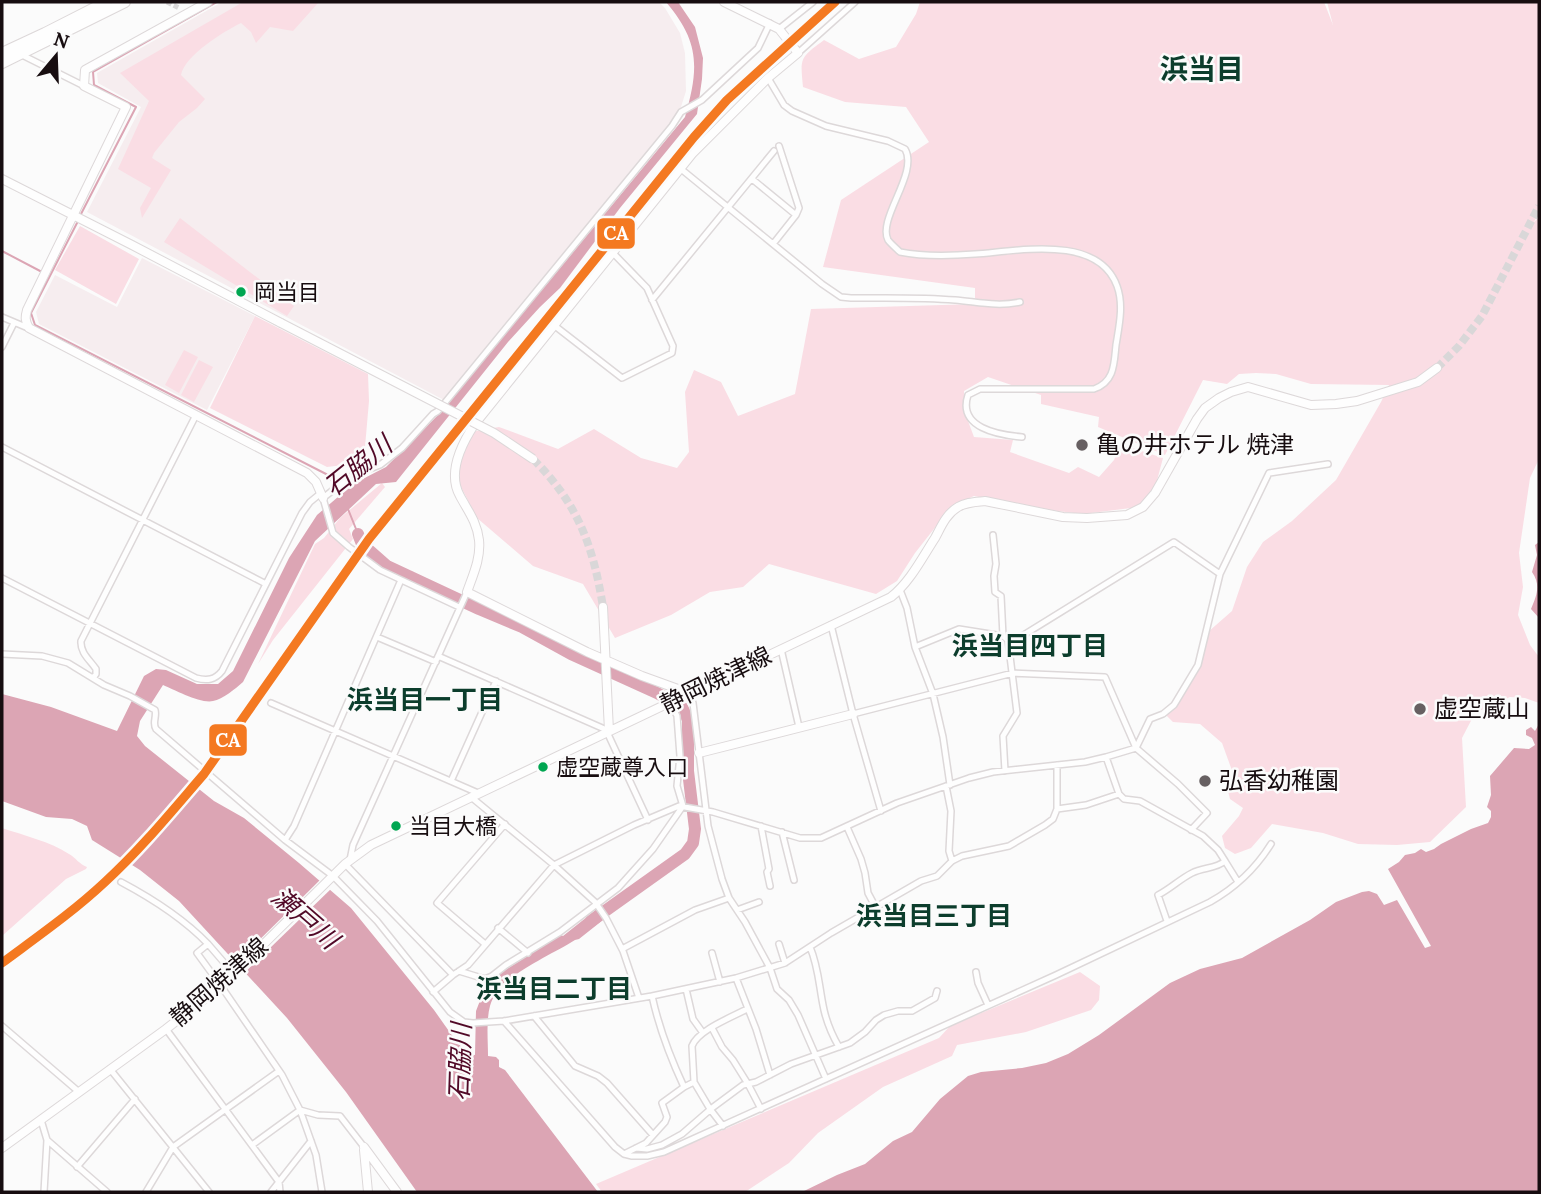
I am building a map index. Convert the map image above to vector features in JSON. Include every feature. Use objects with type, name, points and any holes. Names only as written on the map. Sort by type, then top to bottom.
[{"type":"highway","points":[[2,53],[106,2]]},
{"type":"highway","points":[[2,63],[125,2]]},
{"type":"street","points":[[84,86],[85,70],[182,11],[208,2]]},
{"type":"street","points":[[724,2],[779,29],[798,53]]},
{"type":"street","points":[[779,29],[813,2]]},
{"type":"street","points":[[453,975],[348,862],[353,845],[467,592],[476,566],[480,543],[475,522],[456,487],[458,453],[474,425],[692,154],[768,78],[855,2]]},
{"type":"street","points":[[2,578],[196,678],[214,678],[222,671],[310,502],[331,492],[351,476],[380,465],[402,448],[438,411],[681,112],[702,100],[758,48],[770,23]]},
{"type":"street","points":[[20,54],[126,107],[27,310],[25,317],[29,328]]},
{"type":"street","points":[[768,78],[784,105],[792,111],[827,126],[888,141],[905,149],[909,160],[887,230],[888,239],[900,252],[945,256],[1030,249],[1059,250],[1084,254],[1096,260],[1117,285],[1121,308],[1113,367],[1110,380],[1101,387],[980,389],[968,395],[968,414],[974,422],[984,429],[1004,436],[1022,437]]},
{"type":"street","points":[[652,300],[777,149],[799,208],[773,244]]},
{"type":"street","points":[[681,169],[841,297],[954,299],[994,305],[1020,302]]},
{"type":"street","points":[[2,179],[494,433],[533,459]]},
{"type":"street","points":[[752,179],[796,215]]},
{"type":"street","points":[[555,326],[622,378],[672,353],[673,346],[647,288],[613,253]]},
{"type":"street","points":[[2,317],[29,328],[307,473],[316,482],[322,495],[333,533],[380,570],[459,607]]},
{"type":"street","points":[[2,347],[14,323]]},
{"type":"street","name":"静岡焼津線","points":[[2,1148],[166,1029],[223,984],[348,862],[371,845],[891,597],[900,590],[949,514],[959,506],[985,501],[1063,517],[1127,515],[1143,507],[1161,483],[1205,408],[1231,392],[1248,387],[1311,405],[1336,404],[1357,401],[1418,382],[1437,368]]},
{"type":"street","points":[[93,678],[97,672],[80,646],[83,636],[196,415]]},
{"type":"street","points":[[2,447],[266,584]]},
{"type":"street","points":[[433,992],[468,965],[554,865],[679,806],[707,810],[809,839],[829,836],[897,803],[969,778],[1085,762],[1136,747],[1150,719],[1163,714],[1174,705],[1198,665],[1220,574],[1269,473],[1328,464]]},
{"type":"street","points":[[993,535],[995,593],[1001,596],[1003,636]]},
{"type":"street","points":[[1009,644],[1174,542],[1220,574]]},
{"type":"street","points":[[285,840],[294,826],[401,580]]},
{"type":"street","points":[[900,590],[907,608],[915,647],[933,694],[943,737],[951,811],[949,851],[952,861]]},
{"type":"street","points":[[467,592],[606,662],[685,695],[693,703],[712,844],[729,898],[770,968],[777,989],[789,1000],[798,1015],[826,1079]]},
{"type":"street","points":[[603,607],[608,731],[648,820]]},
{"type":"street","points":[[831,625],[881,811]]},
{"type":"street","points":[[915,647],[959,629],[1003,636],[1008,640],[1017,713],[1003,736],[1005,771]]},
{"type":"street","points":[[377,637],[496,681],[608,731]]},
{"type":"street","points":[[781,649],[799,727]]},
{"type":"street","points":[[2,654],[25,654],[55,659],[79,668],[104,685],[151,708],[156,714],[156,729],[331,878],[377,921],[456,1018],[473,1023],[504,1021],[652,996],[720,982],[785,963],[921,881],[937,876],[952,861],[962,856],[1009,846],[1045,825],[1057,809],[1057,765]]},
{"type":"street","points":[[699,753],[1013,674],[1105,677],[1136,747],[1207,813],[1191,830]]},
{"type":"street","points":[[451,781],[496,681]]},
{"type":"street","points":[[271,703],[394,755],[451,781],[474,795],[597,905],[622,949],[639,998]]},
{"type":"street","points":[[667,703],[677,716],[680,756],[677,786],[683,806]]},
{"type":"street","points":[[1107,757],[1119,794],[1124,799],[1140,801],[1203,836],[1217,850],[1238,883]]},
{"type":"street","points":[[1057,809],[1086,805],[1119,794]]},
{"type":"street","points":[[459,971],[485,979],[492,976],[597,905],[618,888],[653,849],[683,806]]},
{"type":"street","points":[[485,944],[437,902],[505,824]]},
{"type":"street","points":[[761,826],[770,886]]},
{"type":"street","points":[[847,827],[861,859],[868,894],[876,908]]},
{"type":"street","points":[[782,832],[794,880]]},
{"type":"street","points":[[504,1021],[603,1135],[624,1154],[647,1156],[664,1152],[761,1109],[1210,902],[1238,883],[1271,844]]},
{"type":"street","points":[[1167,921],[1158,895],[1192,873],[1225,861]]},
{"type":"street","points":[[121,881],[149,897],[196,932],[228,966],[220,972]]},
{"type":"street","points":[[622,949],[695,910],[729,898]]},
{"type":"street","points":[[737,910],[759,902]]},
{"type":"street","points":[[498,928],[527,953]]},
{"type":"street","points":[[208,944],[197,953],[223,984],[279,1071],[300,1110],[316,1155],[322,1192]]},
{"type":"street","points":[[779,944],[785,963]]},
{"type":"street","points":[[810,947],[816,960],[827,1021],[839,1047]]},
{"type":"street","points":[[712,953],[720,982]]},
{"type":"street","points":[[976,972],[988,1005]]},
{"type":"street","points":[[736,978],[762,1045],[770,1075]]},
{"type":"street","points":[[685,989],[693,1019],[703,1033]]},
{"type":"street","points":[[636,1148],[647,1149],[672,1139],[697,1123],[710,1109],[743,1085],[756,1082],[791,1063],[850,1042],[884,1015],[912,1011],[935,999],[937,991]]},
{"type":"street","points":[[652,996],[658,1022],[684,1087]]},
{"type":"street","points":[[723,1126],[694,1082],[692,1046],[703,1033],[747,1009]]},
{"type":"street","points":[[534,1016],[575,1066],[607,1083],[653,1135]]},
{"type":"street","points":[[2,1026],[79,1091]]},
{"type":"street","points":[[712,1028],[761,1109]]},
{"type":"street","points":[[166,1029],[279,1182],[280,1192]]},
{"type":"street","points":[[110,1069],[209,1192]]},
{"type":"street","points":[[146,1192],[173,1147],[279,1071]]},
{"type":"street","points":[[624,1154],[646,1143],[665,1122],[667,1117],[662,1103],[694,1082]]},
{"type":"street","points":[[77,1167],[135,1099]]},
{"type":"street","points":[[252,1145],[300,1110]]},
{"type":"street","points":[[300,1110],[318,1115],[340,1116],[397,1192]]},
{"type":"street","points":[[41,1120],[47,1140],[44,1192]]},
{"type":"street","points":[[47,1140],[107,1192]]},
{"type":"street","points":[[271,1192],[311,1141]]},
{"type":"street","points":[[364,1147],[368,1192]]},
{"type":"shaded area","points":[[222,2],[659,2],[680,33],[685,53],[686,91],[681,107],[670,125],[444,400],[87,212],[141,107],[98,83],[97,73]]},
{"type":"shaded area","points":[[243,2],[319,2],[293,31],[270,27],[256,43],[251,32],[241,23],[215,38],[184,67],[181,75],[205,99],[179,122],[154,153],[152,158],[171,170],[142,218],[140,208],[151,188],[118,169],[149,101],[120,73]]},
{"type":"shaded area","points":[[920,2],[1324,2],[1333,25],[1327,2],[1539,2],[1539,214],[1533,223],[1539,217],[1539,459],[1530,478],[1519,553],[1523,587],[1518,615],[1530,645],[1539,657],[1539,703],[1510,697],[1475,713],[1462,738],[1466,807],[1430,842],[1358,844],[1323,833],[1272,824],[1251,848],[1235,854],[1225,848],[1222,836],[1243,808],[1230,799],[1227,787],[1234,776],[1222,743],[1200,724],[1173,722],[1166,715],[1185,693],[1208,632],[1232,611],[1247,567],[1263,542],[1292,521],[1336,480],[1389,385],[1311,384],[1276,374],[1256,373],[1239,374],[1227,384],[1203,380],[1165,455],[1098,427],[1099,417],[1041,404],[1041,395],[988,377],[964,391],[965,413],[974,437],[1013,440],[1010,452],[1069,473],[1078,467],[1099,477],[1114,460],[1120,444],[1163,458],[1155,488],[1139,507],[1083,514],[974,496],[952,506],[897,581],[876,594],[769,564],[743,587],[710,592],[671,615],[615,638],[583,584],[533,566],[477,518],[460,485],[462,448],[476,431],[499,427],[558,449],[594,429],[641,458],[677,468],[689,452],[685,392],[694,370],[721,382],[738,416],[795,394],[811,309],[975,304],[975,288],[823,267],[841,200],[929,142],[906,107],[845,102],[803,87],[803,59],[824,40],[859,59],[896,47],[916,14]]},
{"type":"shaded area","points":[[180,218],[294,306],[287,316],[164,242]]},
{"type":"shaded area","points":[[80,226],[139,259],[116,304],[55,270]]},
{"type":"shaded area","points":[[142,258],[255,316],[207,410],[39,324],[36,312],[55,275],[117,307]]},
{"type":"shaded area","points":[[255,316],[368,374],[369,401],[365,447],[352,464],[327,467],[210,408]]},
{"type":"shaded area","points":[[184,350],[198,357],[179,393],[165,385]]},
{"type":"shaded area","points":[[199,360],[213,367],[194,402],[181,395]]},
{"type":"shaded area","points":[[382,483],[385,487],[349,529],[353,539],[273,640],[258,664],[315,544],[324,538],[340,518]]},
{"type":"shaded area","points":[[2,828],[54,846],[87,867],[66,879],[2,936]]},
{"type":"shaded area","points":[[1080,972],[1100,986],[1099,1000],[1091,1010],[1026,1032],[957,1045],[952,1056],[883,1087],[818,1133],[789,1163],[745,1192],[602,1192],[596,1184],[939,1038],[950,1026]]},
{"type":"water","name":"瀬戸川","points":[[666,2],[678,2],[695,27],[703,58],[697,114],[620,208],[560,288],[508,342],[396,482],[376,484],[315,541],[243,682],[233,691],[213,701],[188,696],[163,685],[140,721],[137,736],[145,746],[214,801],[244,818],[351,908],[467,1054],[475,1055],[476,1011],[486,985],[502,972],[563,936],[597,909],[603,920],[579,939],[513,977],[495,995],[488,1018],[488,1056],[499,1060],[499,1067],[505,1070],[598,1192],[417,1192],[346,1092],[287,1018],[179,901],[140,870],[92,840],[87,826],[72,819],[46,817],[2,801],[2,694],[51,707],[117,731],[144,676],[156,669],[166,670],[197,684],[218,684],[233,671],[289,558],[317,515],[353,484],[386,467],[439,414],[685,117],[693,84],[694,56],[685,30]]},
{"type":"water","points":[[1539,542],[1539,618],[1531,609],[1537,590],[1532,572],[1537,555],[1535,545]]},
{"type":"water","points":[[1539,724],[1539,1192],[802,1192],[865,1164],[893,1141],[912,1132],[940,1099],[968,1076],[1046,1063],[1068,1054],[1099,1035],[1170,983],[1200,969],[1242,958],[1310,920],[1336,902],[1369,891],[1377,894],[1384,905],[1397,900],[1425,948],[1431,946],[1388,869],[1405,855],[1421,849],[1426,852],[1434,849],[1488,823],[1491,817],[1491,811],[1487,807],[1491,795],[1490,776],[1514,748],[1529,749],[1535,745],[1532,738],[1526,735],[1526,730],[1531,727],[1535,731]]},
{"type":"pier","points":[[322,878],[333,887],[242,975],[233,966]]},
{"type":"waterway","points":[[81,214],[136,107],[94,85],[93,72],[217,2]]},
{"type":"waterway","points":[[77,223],[31,313],[35,325],[328,475],[335,486]]},
{"type":"waterway","points":[[2,251],[42,272]]},
{"type":"waterway","points":[[348,509],[358,534]]},
{"type":"waterway","name":"石脇川","points":[[358,534],[362,544],[387,566],[522,627],[571,654],[682,707],[688,720],[688,771],[695,829],[693,843],[685,854],[591,921]]},
{"type":"tunnel","points":[[167,2],[179,8]]},
{"type":"tunnel","points":[[1437,368],[1459,346],[1482,316],[1539,206]]},
{"type":"tunnel","points":[[533,459],[562,492],[581,527],[594,564],[603,607]]},
{"type":"transit line","name":"CA","points":[[2,963],[93,893],[168,816],[204,774],[369,539],[694,137],[727,100],[835,2]]},
{"type":"place","name":"岡当目","points":[[241,292]]},
{"type":"place","name":"亀の井ホテル 焼津","points":[[1082,445]]},
{"type":"place","name":"虚空蔵山","points":[[1420,709]]},
{"type":"place","name":"虚空蔵尊入口","points":[[543,767]]},
{"type":"place","name":"弘香幼稚園","points":[[1205,781]]},
{"type":"place","name":"当目大橋","points":[[396,826]]},
{"type":"district","name":"浜当目","points":[[1202,69]]},
{"type":"district","name":"浜当目四丁目","points":[[1030,646]]},
{"type":"district","name":"浜当目一丁目","points":[[425,700]]},
{"type":"district","name":"浜当目三丁目","points":[[934,916]]},
{"type":"district","name":"浜当目二丁目","points":[[554,989]]}]
